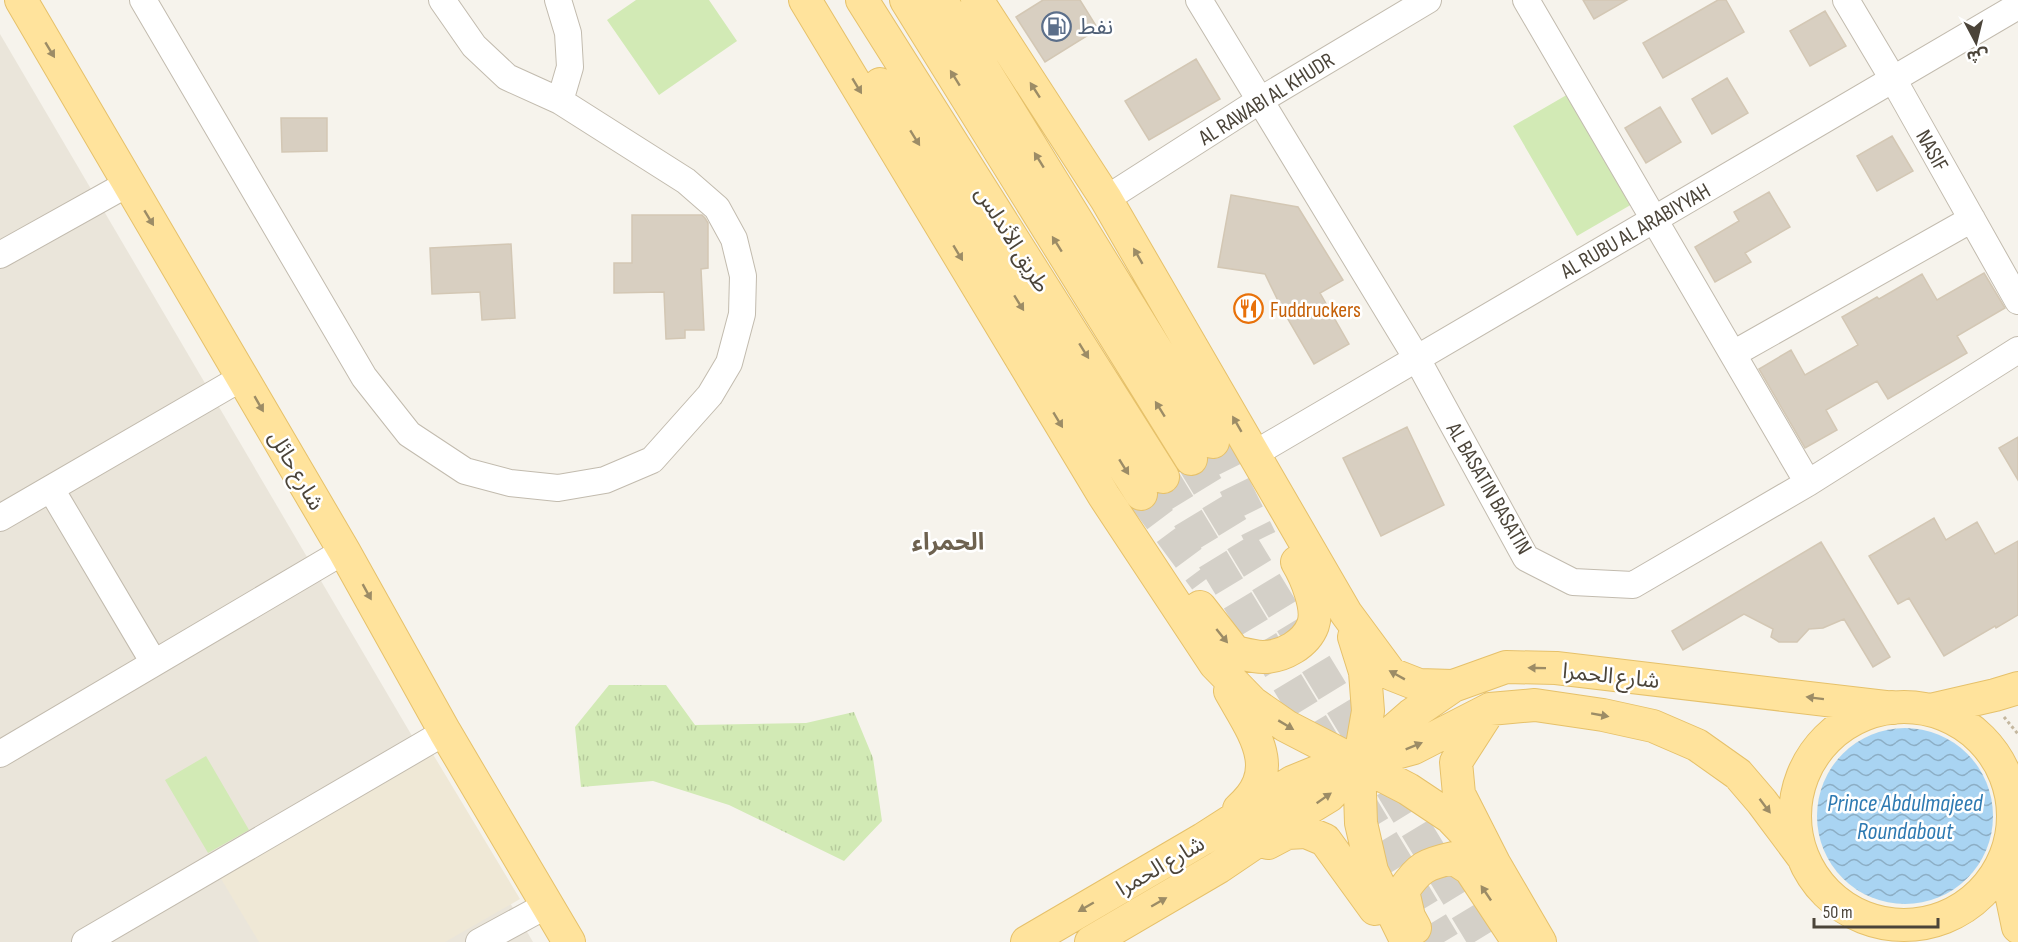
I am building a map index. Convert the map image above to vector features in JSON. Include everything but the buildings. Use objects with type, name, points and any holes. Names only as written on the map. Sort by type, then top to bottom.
[{"type":"main road","name":"شارع حائل","points":[[21,0],[243,377],[445,732],[569,942]]},
{"type":"main road","points":[[805,0],[1104,496],[1215,664],[1257,738],[1263,761],[1261,781],[1249,800],[1203,839]]},
{"type":"main road","name":"طريق الأندلس","points":[[827,0],[1152,486],[862,0]]},
{"type":"main road","name":"طريق الأندلس","points":[[906,0],[1202,451],[941,0]]},
{"type":"main road","points":[[977,0],[1106,199],[1346,613],[1391,674],[1419,685],[1453,686]]},
{"type":"main road","points":[[1104,496],[1183,580],[1206,616],[1235,652],[1263,657],[1287,652],[1301,642],[1313,624],[1313,598],[1301,568],[1267,511],[1254,454]]},
{"type":"main road","points":[[1346,613],[1365,672],[1368,711],[1359,764],[1361,823],[1372,871],[1407,942]]},
{"type":"main road","points":[[1215,664],[1253,703],[1286,726],[1408,789],[1450,817],[1494,863]]},
{"type":"main road","name":"شارع الحمرا","points":[[1090,942],[1219,867],[1329,796],[1411,715],[1453,686],[1506,667],[1556,668],[1894,708]]},
{"type":"main road","points":[[1930,710],[1960,722],[1984,741],[2002,767],[2012,797],[2016,825],[2004,860],[1992,881],[1976,898],[1956,912],[1934,921],[1910,925],[1897,933],[1859,916],[1835,901],[1816,881],[1803,857],[1795,824],[1798,791],[1810,760],[1832,734],[1861,716],[1894,708],[1930,710],[2018,688]]},
{"type":"main road","name":"شارع الحمرا","points":[[1027,942],[1203,839],[1292,782],[1319,771],[1359,764],[1413,748],[1490,709],[1535,705],[1603,715],[1653,726],[1697,745],[1738,774],[1803,857]]},
{"type":"main road","points":[[1490,709],[1456,762],[1459,794],[1494,863],[1539,942]]},
{"type":"main road","points":[[1219,867],[1287,833],[1306,832],[1325,840],[1396,942]]},
{"type":"main road","points":[[1423,942],[1409,917],[1403,891],[1415,873],[1429,863],[1453,858],[1470,869],[1518,942]]},
{"type":"main road","points":[[2004,860],[2018,927]]},
{"type":"street","points":[[143,0],[364,377],[409,434],[465,471],[510,483],[558,488],[605,480],[652,460],[710,395],[729,363],[742,314],[743,276],[734,239],[717,208],[686,181],[560,101],[507,77],[474,46],[442,0]]},
{"type":"street","points":[[558,0],[568,33],[570,67],[560,101]]},
{"type":"street","name":"AL BASATIN BASATIN","points":[[1199,0],[1416,357],[1526,558],[1573,582],[1633,585],[1808,483],[2018,350]]},
{"type":"street","name":"AL RAWABI AL KHUDR","points":[[1106,199],[1259,101],[1428,0]]},
{"type":"street","points":[[1526,0],[1808,483]]},
{"type":"street","name":"NASIF","points":[[1846,0],[2018,301]]},
{"type":"street","name":"AL RUBU AL ARABIYYAH","points":[[1254,454],[2018,6]]},
{"type":"street","points":[[0,255],[129,183]]},
{"type":"street","points":[[1733,354],[1972,219]]},
{"type":"street","points":[[0,518],[243,377]]},
{"type":"street","points":[[51,489],[154,663]]},
{"type":"street","points":[[0,754],[344,551]]},
{"type":"street","points":[[85,942],[445,732]]},
{"type":"street","points":[[479,942],[547,905]]},
{"type":"shaded area","points":[[0,34],[533,942],[0,942]]},
{"type":"shaded area","points":[[431,751],[520,899],[445,942],[259,942],[220,877]]},
{"type":"green space","points":[[636,0],[709,0],[737,41],[659,95],[607,20]]},
{"type":"green space","points":[[1570,93],[1634,203],[1577,236],[1513,126]]},
{"type":"green space","points":[[609,685],[666,685],[695,725],[806,723],[854,712],[873,758],[882,821],[844,861],[729,805],[653,781],[581,787],[575,727]]},
{"type":"green space","points":[[206,756],[249,830],[208,853],[165,780]]},
{"type":"water","name":"Prince Abdulmajeed Roundabout","points":[[1905,728],[1922,729],[1939,734],[1968,753],[1987,782],[1992,799],[1992,833],[1987,850],[1968,879],[1939,898],[1922,903],[1905,904],[1888,903],[1871,898],[1842,879],[1823,850],[1818,833],[1817,816],[1818,799],[1823,782],[1842,753],[1871,734],[1888,729]]},
{"type":"tunnel","points":[[1213,442],[1261,539]]},
{"type":"tunnel","points":[[1191,459],[1485,942]]},
{"type":"tunnel","points":[[1163,477],[1332,756]]},
{"type":"tunnel","points":[[1141,494],[1205,580]]},
{"type":"tunnel","points":[[1358,799],[1444,942]]},
{"type":"place","name":"نفط","points":[[1057,26]]},
{"type":"place","name":"Fuddruckers","points":[[1249,309]]},
{"type":"district","name":"الحمراء","points":[[948,542]]}]
